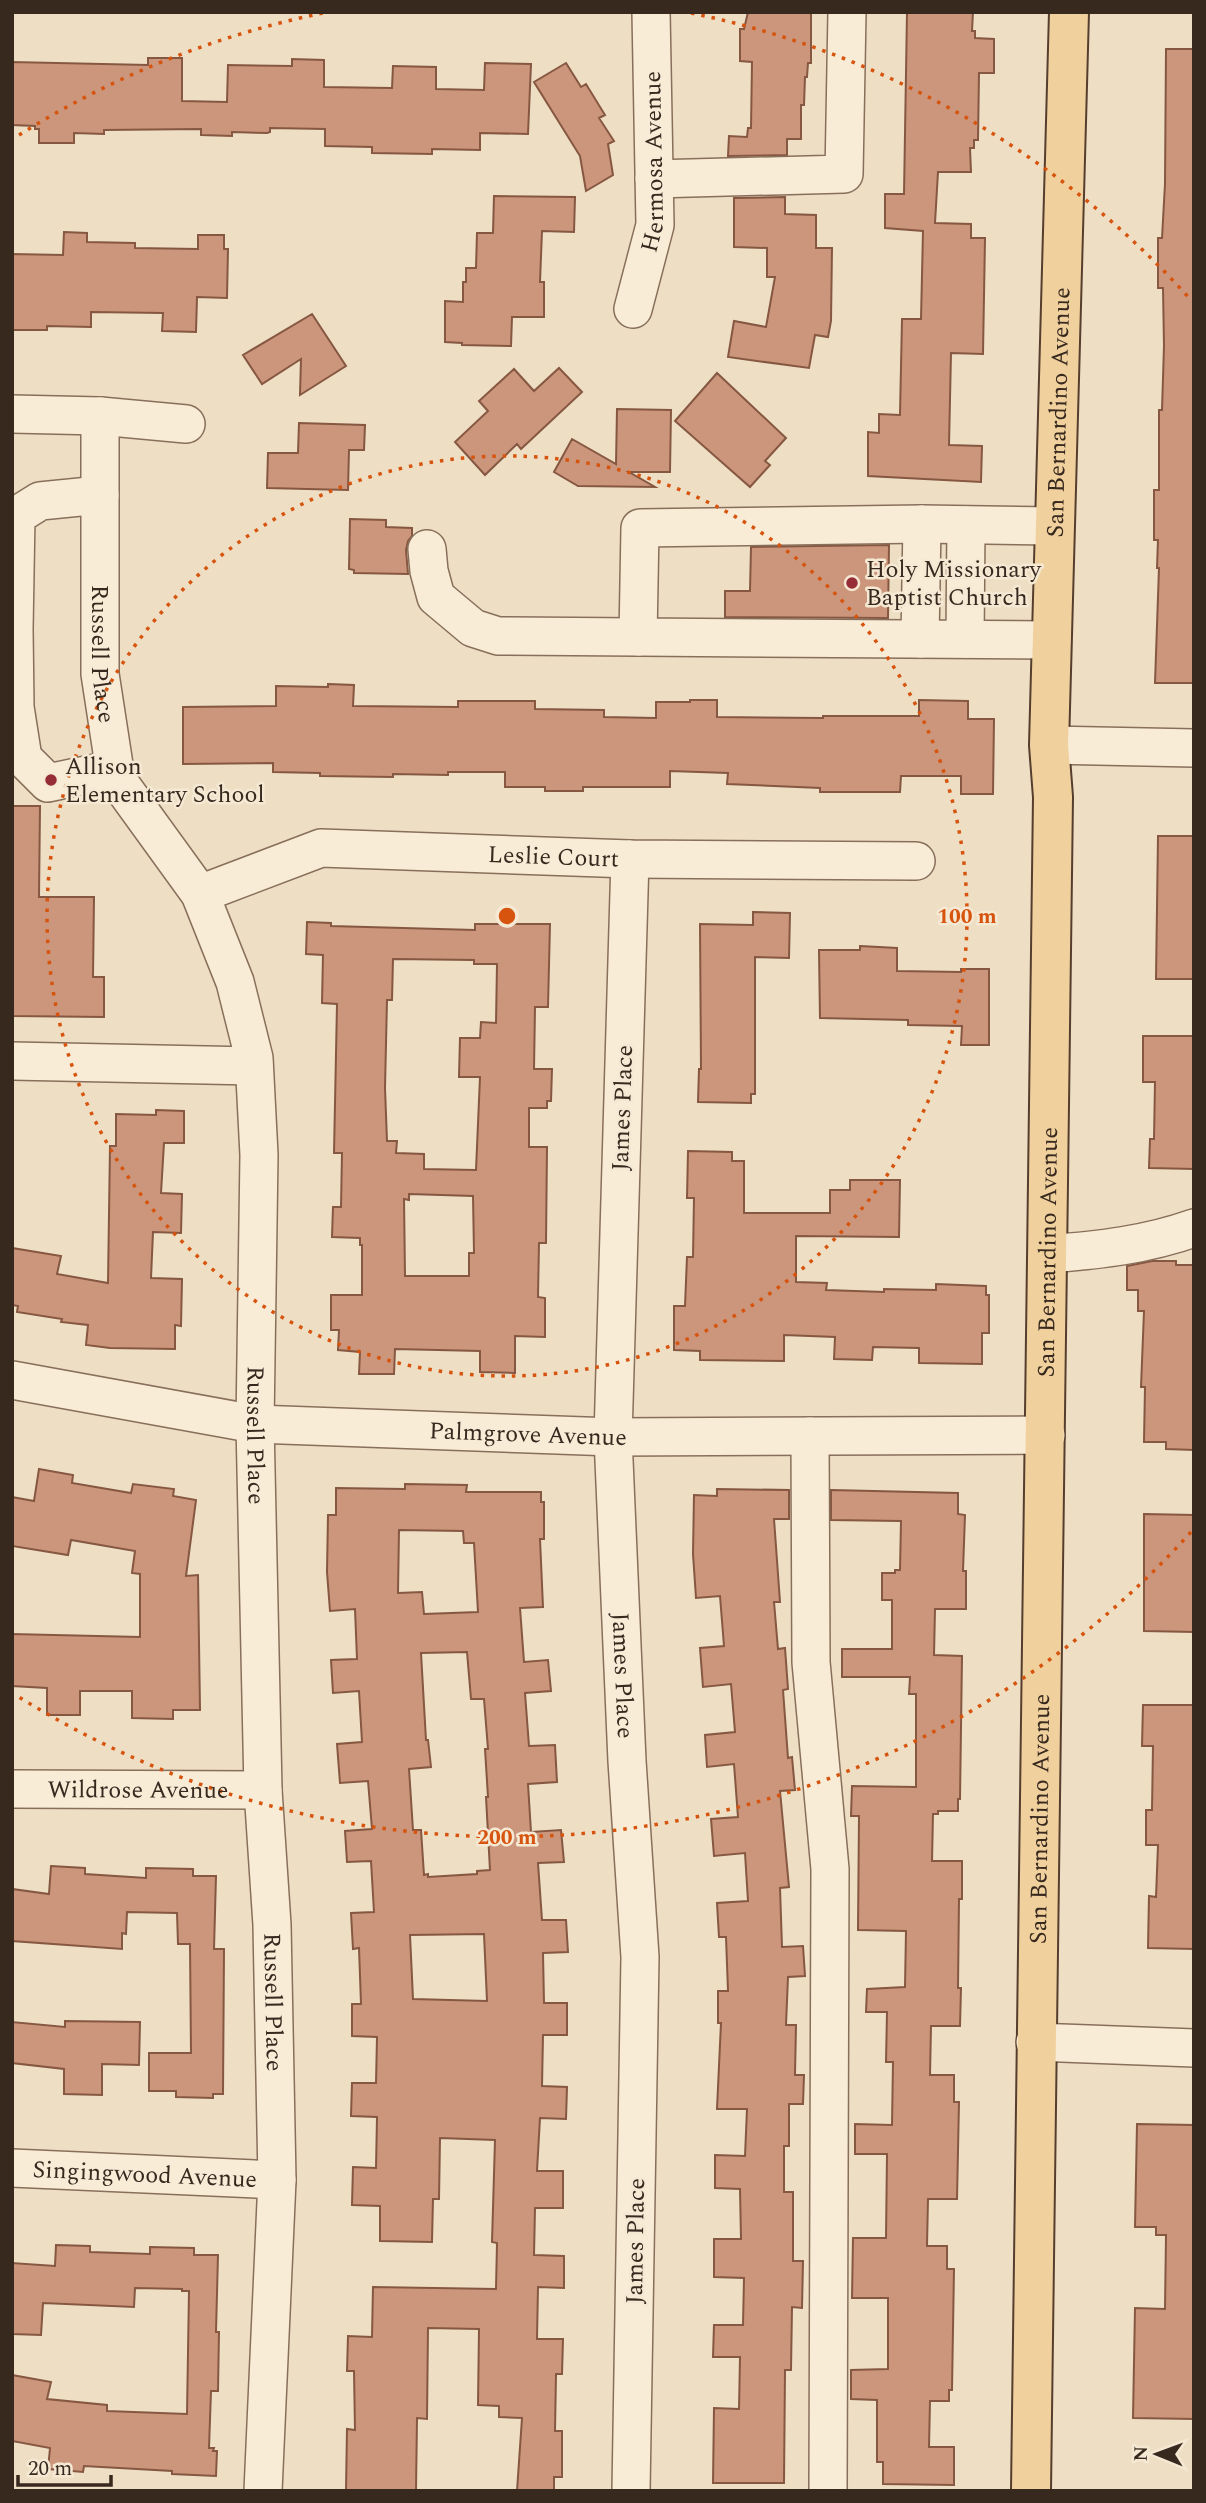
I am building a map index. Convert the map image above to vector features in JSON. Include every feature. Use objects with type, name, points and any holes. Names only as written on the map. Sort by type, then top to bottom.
[{"type":"main road","name":"San Bernardino Avenue","points":[[1031,2491],[1053,797],[1049,745],[1069,12]]},
{"type":"street","name":"Hermosa Avenue","points":[[633,309],[654,225],[651,12]]},
{"type":"street","points":[[654,179],[844,174],[847,12]]},
{"type":"street","points":[[12,414],[100,416],[186,424]]},
{"type":"street","name":"Russell Place","points":[[100,416],[100,674],[116,778],[200,894],[235,982],[254,1066],[259,1155],[255,1424],[263,1790],[272,1925],[277,2180],[263,2491]]},
{"type":"street","points":[[100,495],[40,501],[16,516],[15,707],[23,758],[48,783],[114,769]]},
{"type":"street","points":[[638,637],[640,528],[922,524],[1055,526]]},
{"type":"street","points":[[920,639],[922,524]]},
{"type":"street","points":[[965,639],[966,525]]},
{"type":"street","points":[[427,549],[436,597],[473,628],[498,636],[1052,640]]},
{"type":"street","points":[[1049,745],[1194,748]]},
{"type":"street","name":"Leslie Court","points":[[200,894],[321,848],[630,859],[916,861]]},
{"type":"street","name":"James Place","points":[[630,859],[613,1437],[627,1761],[640,1957],[631,2491]]},
{"type":"street","points":[[12,1060],[254,1066]]},
{"type":"street","points":[[1048,1254],[1110,1250],[1163,1239],[1194,1228]]},
{"type":"street","name":"Palmgrove Avenue","points":[[12,1380],[255,1424],[613,1437],[1046,1435]]},
{"type":"street","points":[[810,1436],[811,1662],[830,1869],[828,2491]]},
{"type":"street","name":"Wildrose Avenue","points":[[12,1789],[263,1790]]},
{"type":"street","points":[[1035,2042],[1194,2048]]},
{"type":"street","name":"Singingwood Avenue","points":[[12,2168],[277,2180]]},
{"type":"building","points":[[748,12],[811,12],[811,63],[808,63],[805,77],[804,105],[801,105],[801,139],[787,139],[787,155],[728,156],[729,136],[747,137],[748,128],[751,128],[752,62],[740,61],[740,29],[744,29]]},
{"type":"building","points":[[907,12],[973,12],[972,31],[975,31],[975,38],[994,39],[994,73],[979,73],[978,140],[974,140],[974,148],[970,148],[971,172],[938,172],[935,223],[971,224],[971,238],[985,238],[983,354],[951,353],[949,445],[982,446],[981,482],[868,476],[868,432],[879,433],[879,414],[900,415],[902,319],[921,319],[923,231],[885,228],[885,194],[904,194]]},
{"type":"building","points":[[1166,49],[1194,49],[1194,683],[1155,683],[1159,568],[1158,540],[1154,540],[1154,490],[1159,490],[1159,410],[1162,410],[1164,346],[1163,288],[1158,288],[1158,238],[1162,238],[1165,184]]},
{"type":"building","points":[[148,58],[182,58],[182,101],[227,102],[228,65],[292,66],[292,59],[324,60],[324,87],[392,88],[393,66],[436,67],[436,89],[484,90],[485,63],[531,64],[528,134],[480,133],[480,150],[432,149],[432,154],[372,153],[372,147],[325,146],[325,129],[270,128],[267,133],[232,132],[232,136],[201,135],[201,129],[104,130],[104,134],[74,133],[74,143],[39,143],[39,129],[35,129],[35,126],[12,125],[12,62],[148,65]]},
{"type":"building","points":[[566,63],[581,87],[586,84],[605,115],[599,118],[614,141],[608,144],[613,175],[586,191],[580,156],[534,82]]},
{"type":"building","points":[[494,196],[575,197],[574,232],[542,231],[540,282],[544,282],[544,317],[512,317],[511,346],[445,342],[445,301],[463,302],[466,268],[476,268],[477,233],[493,233]]},
{"type":"building","points":[[785,197],[785,214],[816,215],[816,248],[832,248],[831,321],[828,337],[815,335],[809,368],[728,357],[734,321],[766,327],[775,277],[767,277],[767,248],[734,247],[734,198]]},
{"type":"building","points":[[64,232],[87,233],[87,242],[135,243],[135,248],[198,249],[198,235],[224,235],[224,249],[228,249],[227,298],[197,297],[196,332],[162,331],[163,313],[91,312],[91,327],[47,326],[47,330],[12,330],[12,254],[63,255]]},
{"type":"building","points":[[312,314],[346,366],[300,395],[301,359],[262,384],[243,355]]},
{"type":"building","points":[[559,368],[582,392],[521,449],[517,444],[485,475],[455,442],[488,411],[479,401],[514,369],[534,391]]},
{"type":"building","points":[[717,373],[786,438],[765,461],[770,465],[750,487],[675,421]]},
{"type":"building","points":[[617,409],[671,410],[670,472],[629,472],[655,487],[578,486],[554,472],[572,439],[616,464]]},
{"type":"building","points":[[299,423],[365,425],[364,450],[349,450],[348,490],[267,488],[268,453],[298,453]]},
{"type":"building","points":[[350,519],[386,520],[386,527],[412,528],[412,536],[406,550],[408,574],[354,573],[354,570],[349,569]]},
{"type":"building","points":[[889,545],[888,618],[725,617],[725,591],[750,591],[751,547]]},
{"type":"building","points":[[328,684],[354,685],[353,706],[458,707],[458,701],[535,701],[535,709],[604,710],[604,717],[656,718],[656,702],[690,700],[717,700],[717,717],[823,718],[919,716],[919,700],[968,701],[968,719],[994,719],[993,794],[961,794],[961,776],[901,776],[900,792],[820,792],[820,788],[727,784],[728,773],[670,771],[670,787],[583,787],[583,791],[545,791],[545,787],[505,787],[505,772],[393,774],[393,777],[320,776],[320,773],[273,772],[273,763],[183,764],[183,707],[276,706],[276,686],[328,687]]},
{"type":"building","points":[[12,806],[40,806],[39,897],[94,897],[93,977],[104,977],[104,1017],[12,1016]]},
{"type":"building","points":[[1158,836],[1194,836],[1194,979],[1156,979]]},
{"type":"building","points":[[753,912],[790,913],[789,958],[755,957],[755,1094],[751,1094],[751,1103],[698,1102],[701,1069],[700,924],[753,925]]},
{"type":"building","points":[[307,922],[331,923],[331,926],[475,930],[475,924],[550,924],[548,1007],[535,1007],[534,1069],[552,1069],[551,1101],[547,1101],[547,1108],[529,1108],[529,1147],[547,1147],[546,1243],[539,1243],[538,1297],[545,1298],[545,1337],[515,1336],[515,1373],[480,1372],[480,1351],[395,1349],[394,1374],[359,1374],[360,1352],[338,1350],[339,1330],[331,1330],[331,1295],[362,1295],[362,1245],[360,1238],[332,1237],[333,1207],[341,1207],[342,1153],[334,1153],[337,1004],[322,1003],[323,955],[306,954]],"holes":[[[393,959],[474,960],[474,964],[497,964],[496,1023],[481,1022],[480,1038],[460,1038],[459,1077],[480,1077],[476,1170],[424,1169],[424,1154],[396,1153],[397,1141],[387,1141],[387,1000],[392,1000]],[[409,1194],[473,1196],[474,1253],[469,1253],[469,1276],[405,1276],[404,1199],[409,1200]]]},
{"type":"building","points":[[860,946],[897,948],[897,971],[961,972],[961,969],[989,969],[989,1045],[961,1045],[962,1026],[908,1025],[908,1020],[820,1018],[819,950],[860,950]]},
{"type":"building","points":[[1143,1036],[1194,1036],[1194,1169],[1149,1168],[1150,1139],[1154,1139],[1155,1082],[1143,1082]]},
{"type":"building","points":[[156,1110],[184,1111],[184,1143],[164,1143],[161,1193],[182,1194],[181,1233],[153,1232],[151,1278],[182,1279],[181,1326],[175,1325],[175,1349],[86,1345],[88,1325],[17,1312],[18,1306],[12,1305],[12,1248],[61,1256],[57,1274],[108,1283],[110,1146],[116,1146],[116,1114],[156,1115]]},
{"type":"building","points":[[688,1151],[732,1152],[732,1161],[744,1161],[744,1213],[830,1213],[830,1190],[850,1190],[850,1180],[900,1180],[899,1237],[796,1236],[796,1282],[827,1283],[826,1290],[884,1292],[884,1289],[936,1290],[936,1284],[986,1286],[986,1295],[989,1295],[989,1333],[982,1333],[982,1364],[919,1363],[919,1348],[873,1347],[872,1360],[834,1359],[835,1337],[784,1335],[784,1361],[700,1360],[700,1351],[674,1350],[674,1306],[685,1306],[687,1257],[693,1257],[694,1198],[687,1198]]},
{"type":"building","points":[[1152,1261],[1176,1261],[1176,1265],[1194,1265],[1194,1450],[1166,1449],[1166,1442],[1144,1442],[1145,1387],[1141,1387],[1144,1311],[1138,1311],[1138,1290],[1127,1290],[1127,1266]]},
{"type":"building","points":[[39,1469],[73,1475],[72,1483],[131,1493],[133,1484],[174,1489],[173,1496],[196,1500],[186,1576],[198,1575],[200,1710],[173,1710],[173,1719],[132,1718],[132,1691],[80,1691],[80,1715],[47,1715],[47,1688],[12,1686],[12,1634],[140,1637],[140,1574],[132,1573],[135,1551],[71,1540],[68,1555],[12,1546],[12,1497],[34,1501]]},
{"type":"building","points":[[405,1484],[467,1485],[466,1492],[541,1492],[541,1502],[544,1502],[544,1539],[540,1539],[543,1607],[520,1608],[524,1662],[548,1660],[551,1691],[525,1693],[529,1746],[555,1745],[557,1782],[528,1784],[531,1832],[561,1830],[564,1862],[538,1863],[542,1920],[566,1920],[568,1952],[543,1953],[544,2003],[567,2003],[567,2035],[543,2035],[542,2086],[567,2087],[566,2119],[540,2118],[537,2171],[563,2171],[563,2208],[535,2208],[534,2255],[564,2256],[564,2288],[538,2287],[537,2339],[563,2339],[562,2374],[556,2374],[555,2431],[562,2431],[562,2477],[554,2477],[554,2491],[517,2491],[522,2418],[499,2417],[499,2406],[478,2405],[479,2329],[428,2328],[427,2419],[417,2418],[416,2491],[346,2491],[347,2429],[355,2430],[354,2371],[347,2371],[348,2336],[372,2337],[373,2287],[496,2289],[497,2243],[492,2242],[495,2140],[440,2138],[439,2199],[433,2199],[432,2242],[380,2241],[380,2206],[352,2205],[353,2167],[376,2168],[377,2117],[351,2116],[352,2083],[376,2083],[377,2037],[352,2036],[352,2004],[361,2004],[359,1948],[353,1949],[351,1913],[374,1912],[371,1861],[347,1862],[345,1831],[372,1829],[368,1781],[340,1783],[337,1744],[362,1742],[359,1691],[333,1693],[331,1660],[357,1659],[355,1609],[330,1611],[327,1572],[328,1515],[336,1515],[336,1488],[405,1489]],"holes":[[[399,1530],[463,1531],[464,1543],[474,1543],[478,1612],[424,1614],[422,1592],[398,1593]],[[467,1652],[471,1699],[484,1699],[488,1749],[485,1749],[490,1870],[477,1871],[477,1874],[424,1875],[421,1830],[413,1830],[409,1769],[431,1767],[426,1740],[421,1653]],[[484,1934],[487,2001],[413,1999],[410,1935]]]},
{"type":"building","points":[[717,1489],[789,1490],[789,1519],[774,1519],[780,1602],[774,1602],[778,1649],[785,1648],[788,1689],[783,1690],[788,1758],[792,1757],[795,1790],[780,1791],[789,1887],[780,1888],[782,1947],[803,1946],[805,1976],[788,1977],[786,2025],[796,2025],[795,2075],[804,2075],[803,2104],[789,2104],[789,2146],[784,2146],[784,2192],[793,2192],[793,2261],[803,2261],[802,2308],[792,2307],[791,2370],[785,2370],[784,2483],[713,2483],[714,2408],[739,2409],[740,2357],[713,2357],[714,2325],[743,2325],[744,2278],[714,2277],[714,2239],[741,2239],[740,2189],[715,2188],[715,2155],[745,2156],[747,2109],[717,2109],[721,2023],[718,2023],[718,1991],[728,1991],[726,1937],[719,1937],[717,1903],[748,1901],[745,1853],[714,1856],[711,1819],[738,1817],[734,1764],[707,1767],[705,1735],[735,1732],[731,1684],[703,1687],[700,1648],[724,1646],[720,1596],[696,1598],[693,1554],[694,1495],[717,1496]]},
{"type":"building","points":[[831,1490],[958,1493],[958,1514],[965,1515],[963,1571],[966,1571],[966,1609],[935,1609],[934,1655],[962,1656],[960,1799],[958,1811],[938,1811],[938,1814],[933,1814],[932,1861],[962,1861],[962,1899],[959,1899],[960,2026],[931,2026],[930,2075],[954,2075],[954,2102],[959,2102],[957,2199],[928,2199],[927,2246],[947,2246],[947,2269],[954,2269],[952,2390],[949,2390],[949,2401],[930,2401],[929,2447],[954,2447],[954,2485],[883,2484],[883,2462],[877,2462],[877,2400],[851,2399],[851,2370],[888,2369],[888,2298],[852,2298],[853,2238],[886,2238],[887,2154],[855,2154],[855,2124],[892,2125],[893,2062],[886,2062],[887,2012],[866,2012],[867,1989],[905,1987],[906,1931],[858,1930],[859,1816],[851,1816],[852,1786],[916,1787],[916,1694],[909,1694],[910,1677],[842,1677],[842,1649],[892,1649],[892,1600],[882,1600],[882,1573],[895,1573],[895,1570],[900,1570],[901,1521],[831,1520]]},
{"type":"building","points":[[1144,1514],[1194,1515],[1194,1632],[1144,1631]]},
{"type":"building","points":[[1143,1705],[1194,1705],[1194,1949],[1148,1948],[1149,1896],[1156,1897],[1158,1845],[1146,1845],[1146,1810],[1152,1810],[1153,1746],[1142,1746]]},
{"type":"building","points":[[51,1866],[85,1868],[85,1874],[146,1878],[146,1868],[193,1869],[193,1876],[216,1876],[214,1949],[224,1949],[223,2094],[213,2094],[213,2098],[176,2097],[176,2091],[149,2091],[149,2053],[191,2053],[190,1944],[178,1944],[177,1913],[127,1912],[126,1934],[122,1933],[122,1949],[12,1941],[12,1889],[49,1894]]},
{"type":"building","points":[[65,2021],[140,2022],[139,2065],[102,2064],[102,2095],[64,2094],[64,2069],[12,2063],[12,2022],[65,2027]]},
{"type":"building","points":[[1137,2124],[1194,2125],[1194,2419],[1133,2418],[1135,2308],[1165,2309],[1166,2235],[1156,2235],[1156,2227],[1135,2227]]},
{"type":"building","points":[[56,2245],[90,2246],[90,2252],[150,2254],[150,2247],[194,2248],[194,2255],[218,2255],[218,2391],[211,2391],[209,2448],[217,2451],[216,2476],[84,2466],[83,2472],[48,2469],[50,2448],[12,2441],[12,2375],[51,2382],[47,2399],[107,2405],[107,2411],[187,2414],[189,2291],[135,2288],[134,2307],[43,2303],[41,2335],[12,2334],[12,2263],[55,2266]]},
{"type":"place","name":"Holy Missionary Baptist Church","points":[[852,583]]},
{"type":"place","name":"Allison Elementary School","points":[[51,780]]}]
